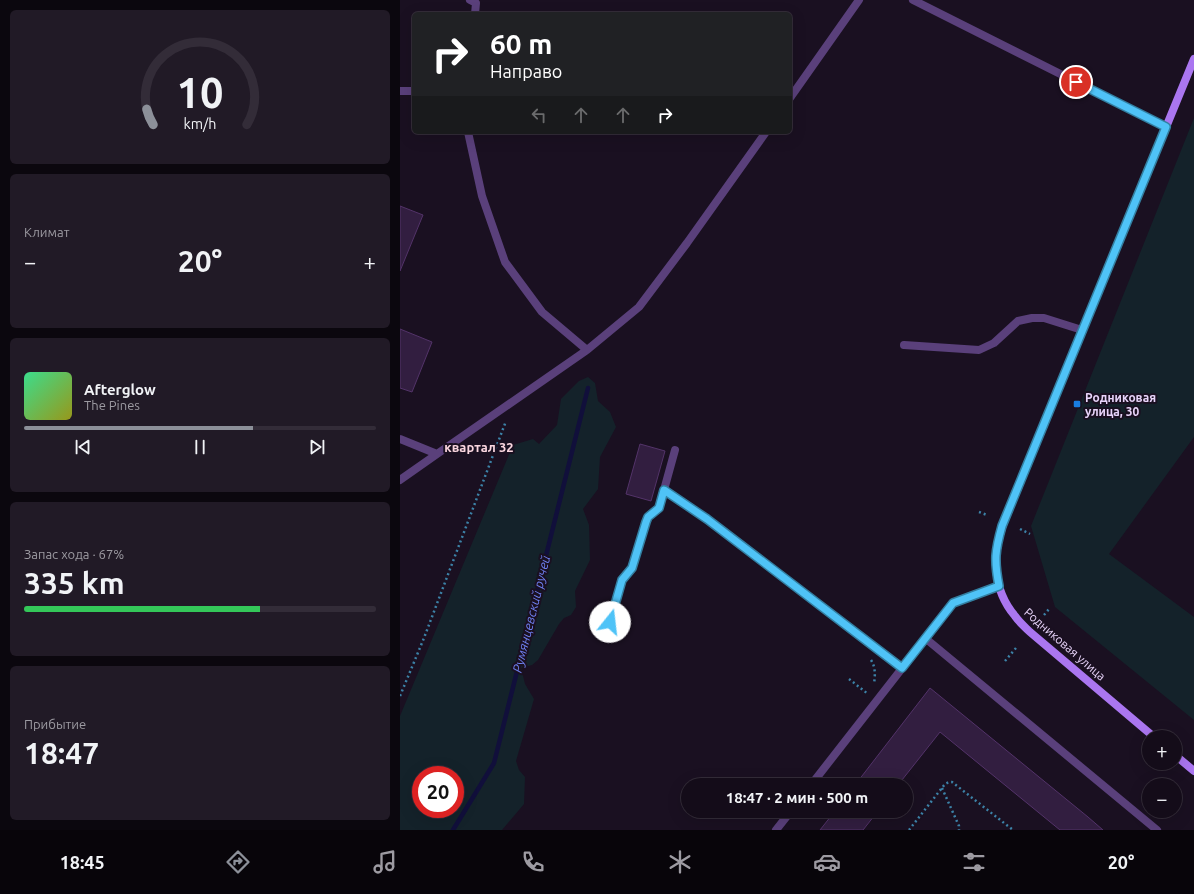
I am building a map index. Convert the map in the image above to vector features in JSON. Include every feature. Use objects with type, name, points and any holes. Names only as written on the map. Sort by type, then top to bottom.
[{"type":"main road","name":"Родниковая улица","points":[[1146,730],[1025,627],[1015,616],[1004,601],[999,586],[995,567],[996,549],[1002,526],[1194,59]]},
{"type":"main road","points":[[1182,761],[1194,771]]},
{"type":"lane","points":[[470,0],[476,3],[474,12]]},
{"type":"lane","points":[[792,95],[859,0]]},
{"type":"lane","points":[[913,0],[1166,127]]},
{"type":"lane","points":[[400,91],[412,91]]},
{"type":"lane","points":[[468,134],[482,196],[505,262],[542,312],[587,350]]},
{"type":"lane","points":[[400,480],[587,350],[639,308],[765,134]]},
{"type":"lane","points":[[904,345],[979,350],[994,343],[1018,321],[1032,318],[1044,318],[1082,330]]},
{"type":"lane","points":[[400,439],[437,454]]},
{"type":"lane","points":[[610,622],[622,580],[632,568],[648,517],[659,508],[676,450]]},
{"type":"lane","points":[[664,490],[707,519],[902,668]]},
{"type":"lane","points":[[816,778],[953,603],[999,586]]},
{"type":"lane","points":[[925,638],[1157,830]]},
{"type":"lane","points":[[776,830],[785,818]]},
{"type":"path","points":[[400,696],[424,638],[514,401]]},
{"type":"path","points":[[979,512],[987,515]]},
{"type":"path","points":[[1020,529],[1030,534]]},
{"type":"path","points":[[1044,615],[1049,609]]},
{"type":"path","points":[[1005,662],[1016,648]]},
{"type":"path","points":[[849,679],[868,694],[873,689],[875,672],[874,665],[867,655]]},
{"type":"path","points":[[909,830],[942,788],[949,782],[955,783],[1013,830]]},
{"type":"path","points":[[942,788],[959,826],[959,830]]},
{"type":"shaded area","points":[[1194,118],[1194,437],[1109,554],[1194,617],[1194,720],[1055,607],[1031,526]]},
{"type":"shaded area","points":[[588,377],[595,383],[598,401],[610,412],[616,427],[600,457],[598,489],[583,509],[589,525],[590,560],[575,591],[576,607],[571,615],[564,618],[559,624],[538,660],[532,665],[521,668],[525,684],[534,699],[516,761],[519,770],[525,777],[524,804],[502,830],[400,830],[400,716],[513,445],[533,439],[539,444],[557,425],[561,399],[579,381]]},
{"type":"building","points":[[400,206],[423,215],[400,271]]},
{"type":"building","points":[[400,329],[432,342],[412,392],[400,388]]},
{"type":"building","points":[[640,444],[665,451],[651,501],[626,494]]},
{"type":"building","points":[[930,688],[1103,830],[1060,830],[940,732],[904,778],[860,778]]},
{"type":"building","points":[[829,818],[872,818],[863,830],[820,830]]},
{"type":"waterway","name":"Румянцевский ручей","points":[[453,830],[494,763],[588,388]]},
{"type":"place","name":"Родниковая улица, 30","points":[[1077,404]]},
{"type":"district","name":"квартал 32","points":[[479,447]]},
{"type":"route","points":[[610,622],[622,580],[632,568],[647,519],[659,508],[664,490],[707,519],[902,668],[953,603],[999,586],[995,567],[996,549],[1002,526],[1166,127],[1076,82]]}]
